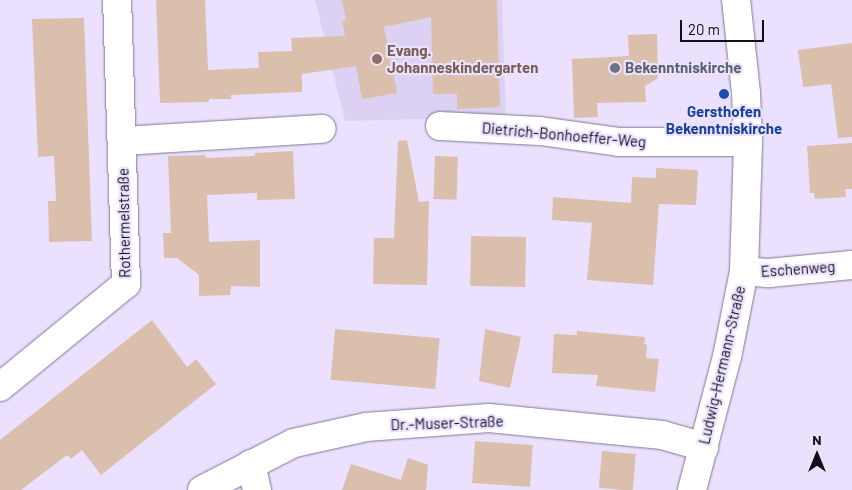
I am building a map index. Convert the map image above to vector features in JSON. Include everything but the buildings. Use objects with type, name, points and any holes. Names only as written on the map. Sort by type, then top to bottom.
[{"type":"street","name":"Rothermelstraße","points":[[0,387],[126,284],[123,141],[117,0]]},
{"type":"street","name":"Ludwig-Hermann-Straße","points":[[692,490],[727,357],[744,271],[748,142],[746,93],[736,0]]},
{"type":"street","name":"Dietrich-Bonhoeffer-Weg","points":[[440,126],[540,131],[619,142],[748,142]]},
{"type":"street","points":[[123,141],[322,129]]},
{"type":"street","name":"Eschenweg","points":[[744,271],[769,273],[852,265]]},
{"type":"street","name":"Dr.-Muser-Straße","points":[[202,490],[294,443],[366,426],[488,418],[662,434],[704,447]]},
{"type":"street","points":[[251,464],[257,490]]},
{"type":"shaded area","points":[[315,0],[502,0],[506,123],[424,119],[345,121]]},
{"type":"place","name":"Evang. Johanneskindergarten","points":[[377,59]]},
{"type":"place","name":"Bekenntniskirche","points":[[615,68]]},
{"type":"place","name":"Gersthofen Bekenntniskirche","points":[[724,94]]}]
